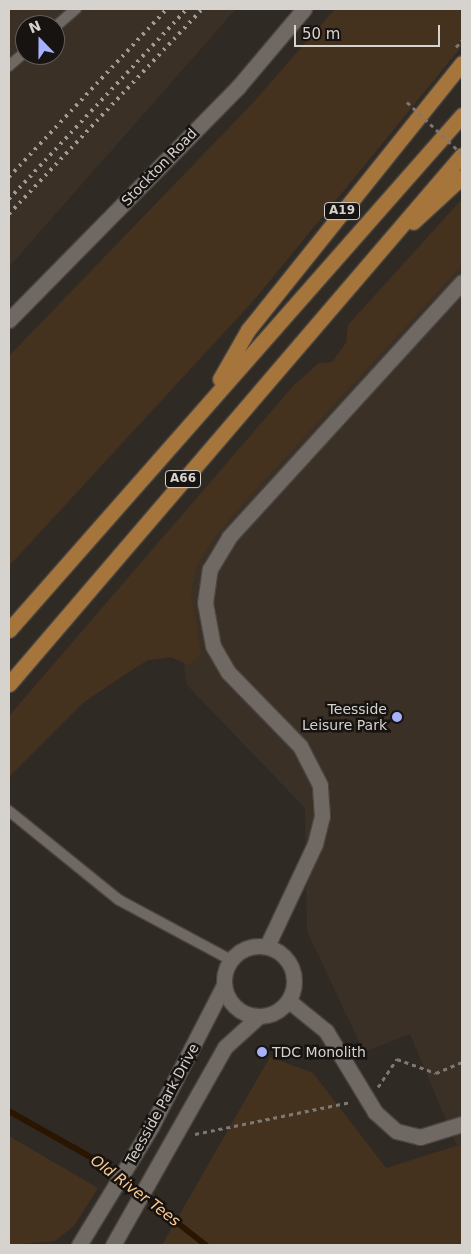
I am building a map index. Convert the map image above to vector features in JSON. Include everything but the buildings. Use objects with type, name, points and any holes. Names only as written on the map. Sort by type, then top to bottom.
[{"type":"highway","name":"A19","points":[[201,412],[248,330],[462,63]]},
{"type":"highway","name":"A66","points":[[9,630],[462,115]]},
{"type":"highway","name":"A66","points":[[9,684],[356,273],[462,154]]},
{"type":"highway","name":"A66","points":[[356,273],[462,177]]},
{"type":"street","name":"Stockton Road","points":[[9,320],[238,87],[304,9]]},
{"type":"street","points":[[266,946],[315,844],[322,816],[320,785],[300,746],[228,672],[213,646],[205,603],[210,569],[229,537],[462,282]]},
{"type":"street","points":[[266,946],[284,957],[294,974],[289,1001],[270,1015],[258,1017],[242,1012],[230,1001],[224,985],[231,960],[240,951],[266,946]]},
{"type":"street","name":"Teesside Park Drive","points":[[84,1239],[150,1127],[224,985]]},
{"type":"street","points":[[289,1001],[339,1046],[366,1097],[384,1123],[407,1136],[432,1135],[462,1124]]},
{"type":"street","name":"Teesside Park Drive","points":[[114,1244],[225,1047],[258,1017]]},
{"type":"lane","points":[[65,18],[76,9]]},
{"type":"lane","points":[[9,811],[119,900],[231,960]]},
{"type":"path","points":[[407,102],[462,154]]},
{"type":"path","points":[[176,1137],[199,1134],[366,1097],[397,1059],[436,1073],[462,1062]]},
{"type":"shaded area","points":[[9,9],[236,9],[9,267]]},
{"type":"shaded area","points":[[335,9],[462,9],[462,46],[255,299],[9,566],[9,356],[250,106]]},
{"type":"shaded area","points":[[462,199],[462,265],[246,500],[215,536],[196,567],[191,593],[201,652],[189,665],[171,657],[148,660],[121,677],[83,703],[9,777],[9,716],[293,386],[319,363],[332,362],[346,343],[348,325]]},
{"type":"shaded area","name":"Teesside Leisure Park","points":[[462,257],[462,1144],[457,1146],[410,1034],[364,1052],[307,931],[305,808],[187,685],[175,601],[210,526]]},
{"type":"shaded area","points":[[270,1057],[313,1073],[386,1168],[462,1144],[462,1245],[162,1245]]},
{"type":"shaded area","points":[[9,1136],[98,1188],[74,1226],[55,1241],[9,1245]]},
{"type":"waterway","name":"Old River Tees","points":[[9,1111],[103,1164],[206,1245]]},
{"type":"railway","points":[[9,177],[167,9]]},
{"type":"railway","points":[[9,199],[187,9]]},
{"type":"railway","points":[[9,214],[202,9]]},
{"type":"place","name":"Teesside Leisure Park","points":[[397,717]]},
{"type":"place","name":"TDC Monolith","points":[[262,1052]]}]
